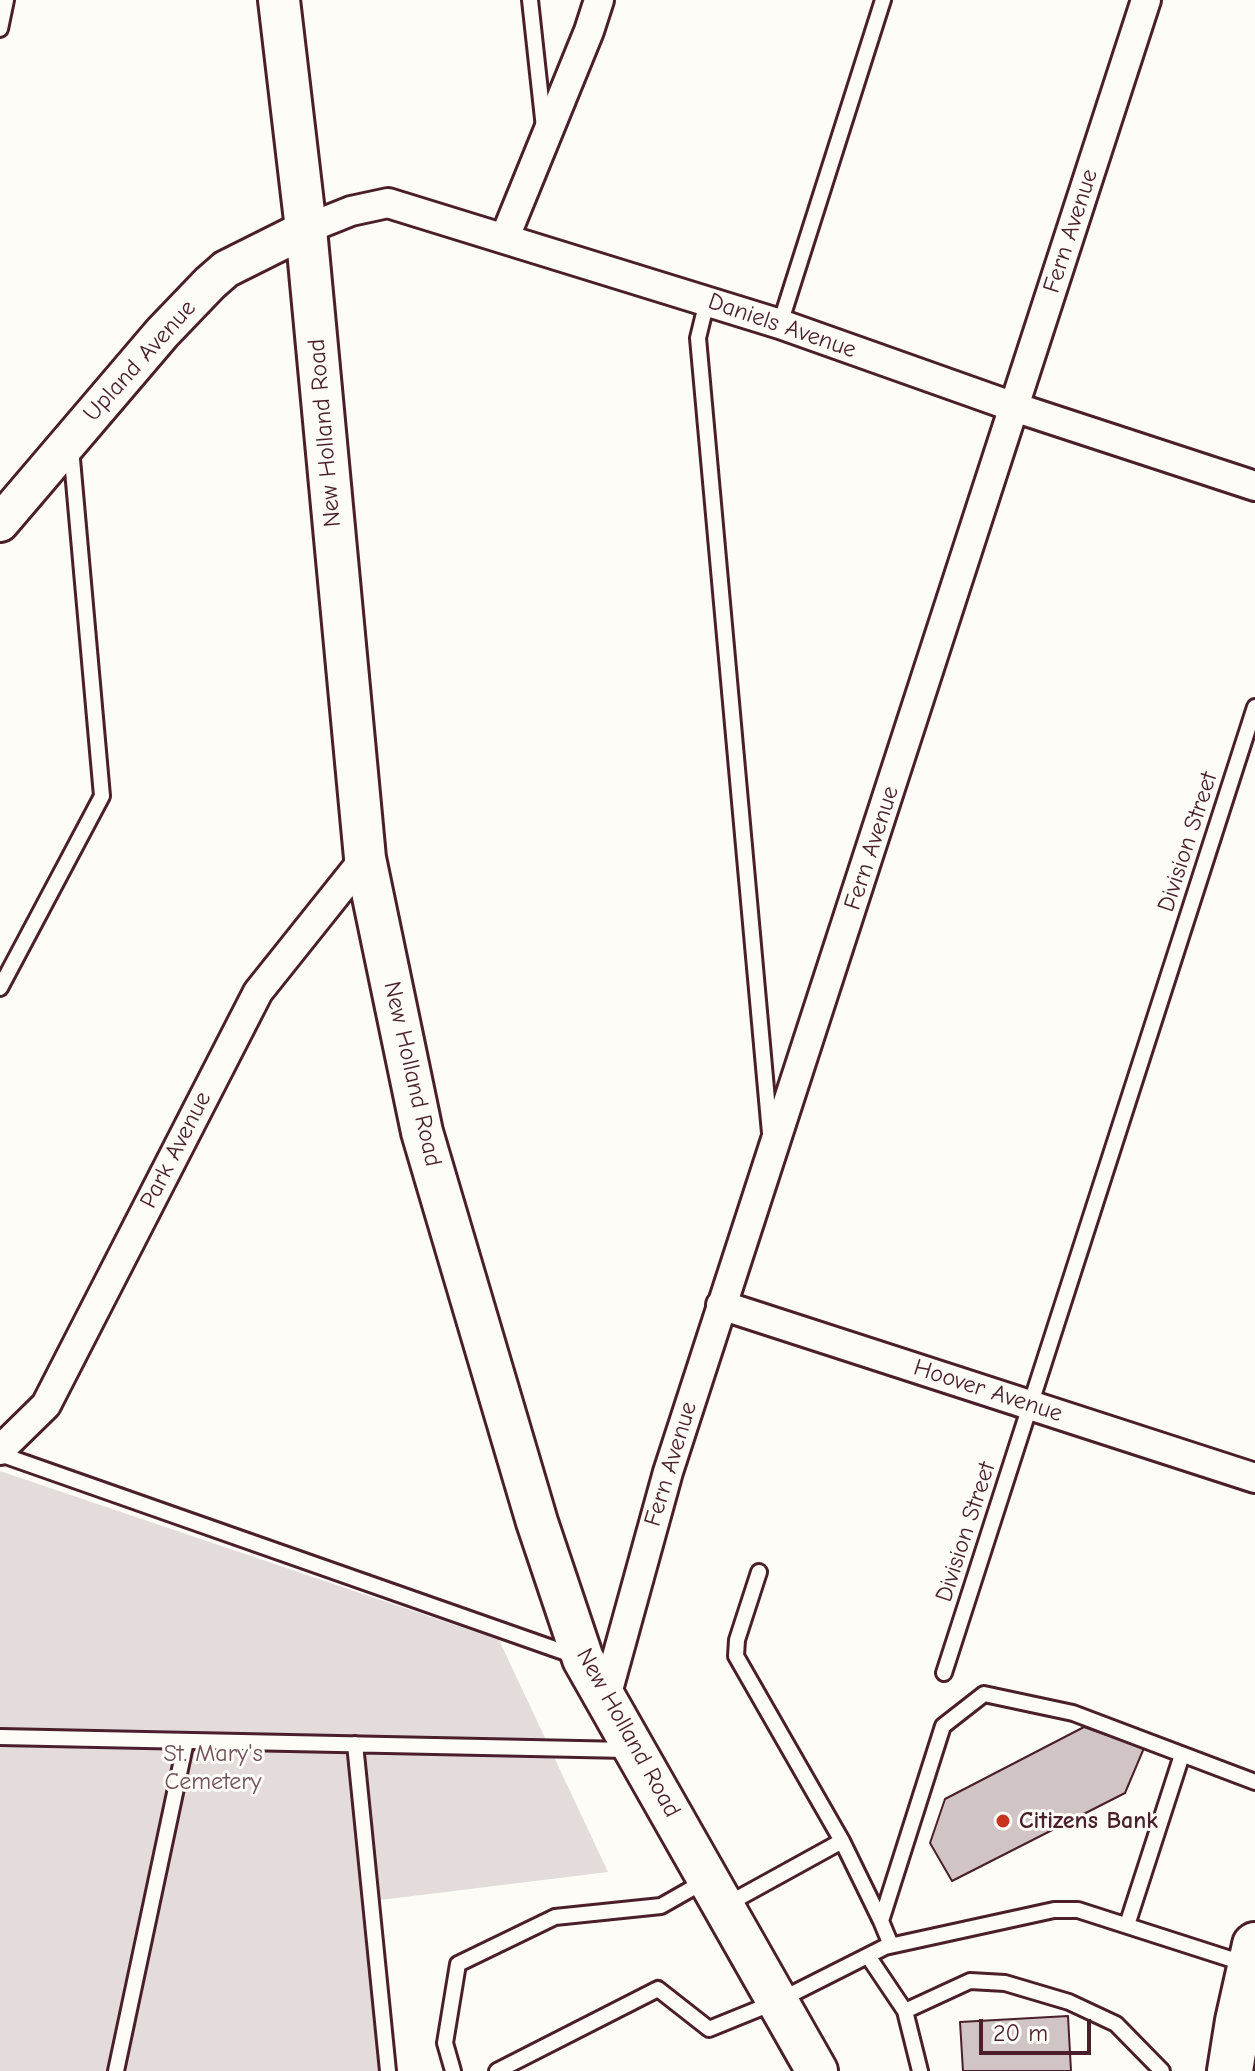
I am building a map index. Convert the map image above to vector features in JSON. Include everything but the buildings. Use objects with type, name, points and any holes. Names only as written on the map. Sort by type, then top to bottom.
[{"type":"main road","name":"New Holland Road","points":[[279,0],[306,229],[365,858],[422,1132],[537,1522],[583,1659],[817,2071]]},
{"type":"main road","points":[[1230,2071],[1253,1955]]},
{"type":"street","points":[[505,237],[599,0]]},
{"type":"street","name":"Fern Avenue","points":[[606,1697],[654,1514],[1146,0]]},
{"type":"street","name":"Daniels Avenue","points":[[306,229],[351,211],[388,203],[780,324],[1014,407],[1255,486]]},
{"type":"street","name":"Upland Avenue","points":[[0,523],[162,333],[210,283],[226,269],[306,229]]},
{"type":"street","name":"Park Avenue","points":[[0,1452],[46,1405],[258,992],[365,858]]},
{"type":"street","name":"Hoover Avenue","points":[[721,1305],[1255,1478]]},
{"type":"lane","points":[[0,29],[6,0]]},
{"type":"lane","points":[[530,0],[545,140]]},
{"type":"lane","points":[[780,324],[883,0]]},
{"type":"lane","points":[[707,301],[698,338],[771,1150]]},
{"type":"lane","points":[[0,988],[102,796],[71,439]]},
{"type":"lane","name":"Division Street","points":[[944,1673],[1255,707]]},
{"type":"lane","points":[[0,1452],[583,1659]]},
{"type":"lane","points":[[759,1572],[737,1640],[736,1656],[842,1841],[891,1945]]},
{"type":"lane","points":[[881,1921],[943,1726],[984,1694],[1073,1713],[1255,1782]]},
{"type":"lane","points":[[0,1737],[636,1750]]},
{"type":"lane","points":[[116,2071],[186,1741]]},
{"type":"lane","points":[[355,1744],[388,2071]]},
{"type":"lane","points":[[1127,1925],[1182,1755]]},
{"type":"lane","points":[[453,2071],[445,2043],[458,1964],[555,1917],[661,1906],[716,1893],[842,1841]]},
{"type":"lane","points":[[497,2071],[658,1989],[709,2029],[778,2001],[891,1945],[1054,1910],[1078,1910],[1253,1955]]},
{"type":"lane","points":[[868,1956],[905,2011],[920,2071]]},
{"type":"lane","points":[[905,2011],[970,1981],[1005,1983],[1069,2002],[1116,2024],[1162,2071]]},
{"type":"green space","name":"St. Mary's Cemetery","points":[[0,1471],[499,1640],[608,1872],[380,1900],[397,2071],[0,2071]]},
{"type":"place","name":"Citizens Bank","points":[[1003,1821]]}]
